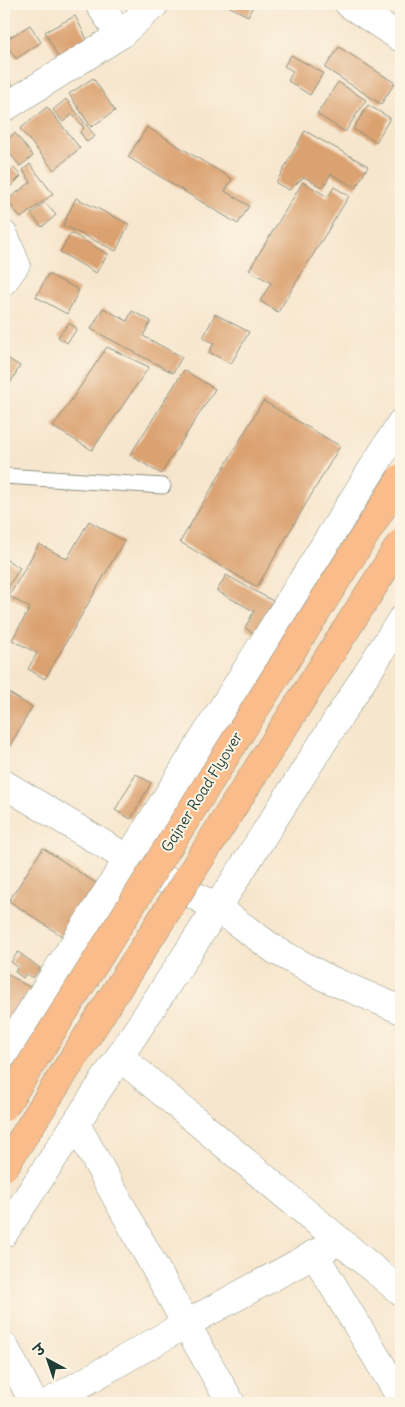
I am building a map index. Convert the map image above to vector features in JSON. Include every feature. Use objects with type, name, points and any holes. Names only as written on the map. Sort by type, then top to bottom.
[{"type":"main road","name":"Gajner Road Flyover","points":[[4,1106],[401,478]]},
{"type":"main road","points":[[4,1167],[401,543]]},
{"type":"street","points":[[99,4],[120,35]]},
{"type":"street","points":[[4,108],[120,35],[155,4]]},
{"type":"street","points":[[349,4],[401,38]]},
{"type":"street","points":[[4,235],[16,264],[4,281]]},
{"type":"street","points":[[4,1054],[401,423]]},
{"type":"street","points":[[4,1233],[217,908],[401,620]]},
{"type":"street","points":[[4,784],[128,859],[217,908],[275,950],[324,977],[401,1010]]},
{"type":"street","points":[[120,1057],[401,1292]]},
{"type":"street","points":[[76,1124],[231,1403]]},
{"type":"street","points":[[48,1403],[186,1324],[339,1241]]},
{"type":"street","points":[[314,1254],[401,1398]]},
{"type":"street","points":[[4,1346],[34,1403]]},
{"type":"lane","points":[[4,476],[162,486]]},
{"type":"building","points":[[224,4],[254,4],[248,16]]},
{"type":"building","points":[[75,16],[90,45],[60,61],[45,32]]},
{"type":"building","points":[[30,25],[41,42],[16,59],[4,41]]},
{"type":"building","points":[[339,47],[395,83],[381,104],[325,68]]},
{"type":"building","points":[[291,55],[323,73],[310,95],[288,81],[293,71],[284,66]]},
{"type":"building","points":[[4,69],[17,96],[4,103]]},
{"type":"building","points":[[93,78],[115,111],[91,127],[69,94]]},
{"type":"building","points":[[338,82],[366,100],[345,132],[317,114]]},
{"type":"building","points":[[66,99],[95,136],[87,142],[80,132],[84,128],[73,114],[63,122],[53,110]]},
{"type":"building","points":[[368,105],[390,118],[376,142],[353,129]]},
{"type":"building","points":[[47,107],[80,148],[54,170],[20,129]]},
{"type":"building","points":[[147,127],[232,179],[225,191],[249,206],[238,224],[128,157]]},
{"type":"building","points":[[305,131],[368,166],[356,188],[331,174],[323,188],[304,177],[289,190],[276,183]]},
{"type":"building","points":[[15,133],[33,156],[20,166],[4,146],[4,142]]},
{"type":"building","points":[[30,164],[53,194],[21,218],[7,200],[31,182],[23,170]]},
{"type":"building","points":[[13,167],[21,176],[4,193],[4,176]]},
{"type":"building","points":[[303,182],[328,197],[334,187],[349,196],[278,312],[260,301],[271,283],[249,270]]},
{"type":"building","points":[[76,198],[129,224],[116,251],[63,225]]},
{"type":"building","points":[[45,202],[56,215],[42,227],[31,214]]},
{"type":"building","points":[[71,233],[108,254],[96,273],[60,252]]},
{"type":"building","points":[[48,274],[79,290],[67,314],[36,297]]},
{"type":"building","points":[[103,308],[127,321],[132,311],[151,321],[143,336],[182,357],[173,373],[91,329]]},
{"type":"building","points":[[215,314],[249,332],[231,364],[209,352],[214,343],[203,338]]},
{"type":"building","points":[[69,323],[77,329],[67,343],[58,337]]},
{"type":"building","points":[[107,347],[149,367],[92,450],[53,427]]},
{"type":"building","points":[[4,356],[20,366],[4,394]]},
{"type":"building","points":[[184,370],[215,389],[161,474],[130,455]]},
{"type":"building","points":[[263,401],[340,446],[257,587],[180,542]]},
{"type":"building","points":[[89,521],[124,541],[45,679],[28,669],[37,653],[12,640],[30,608],[9,596],[39,544],[67,559]]},
{"type":"building","points":[[4,558],[20,568],[4,593]]},
{"type":"building","points":[[226,575],[273,601],[255,634],[245,628],[254,611],[217,591]]},
{"type":"building","points":[[4,690],[32,707],[8,749],[4,746]]},
{"type":"building","points":[[136,774],[151,783],[131,819],[115,810]]},
{"type":"building","points":[[43,848],[106,890],[71,942],[9,901]]},
{"type":"building","points":[[18,952],[40,968],[33,978],[26,974],[23,978],[15,972],[18,967],[11,962]]},
{"type":"building","points":[[4,972],[31,988],[4,1034]]}]
